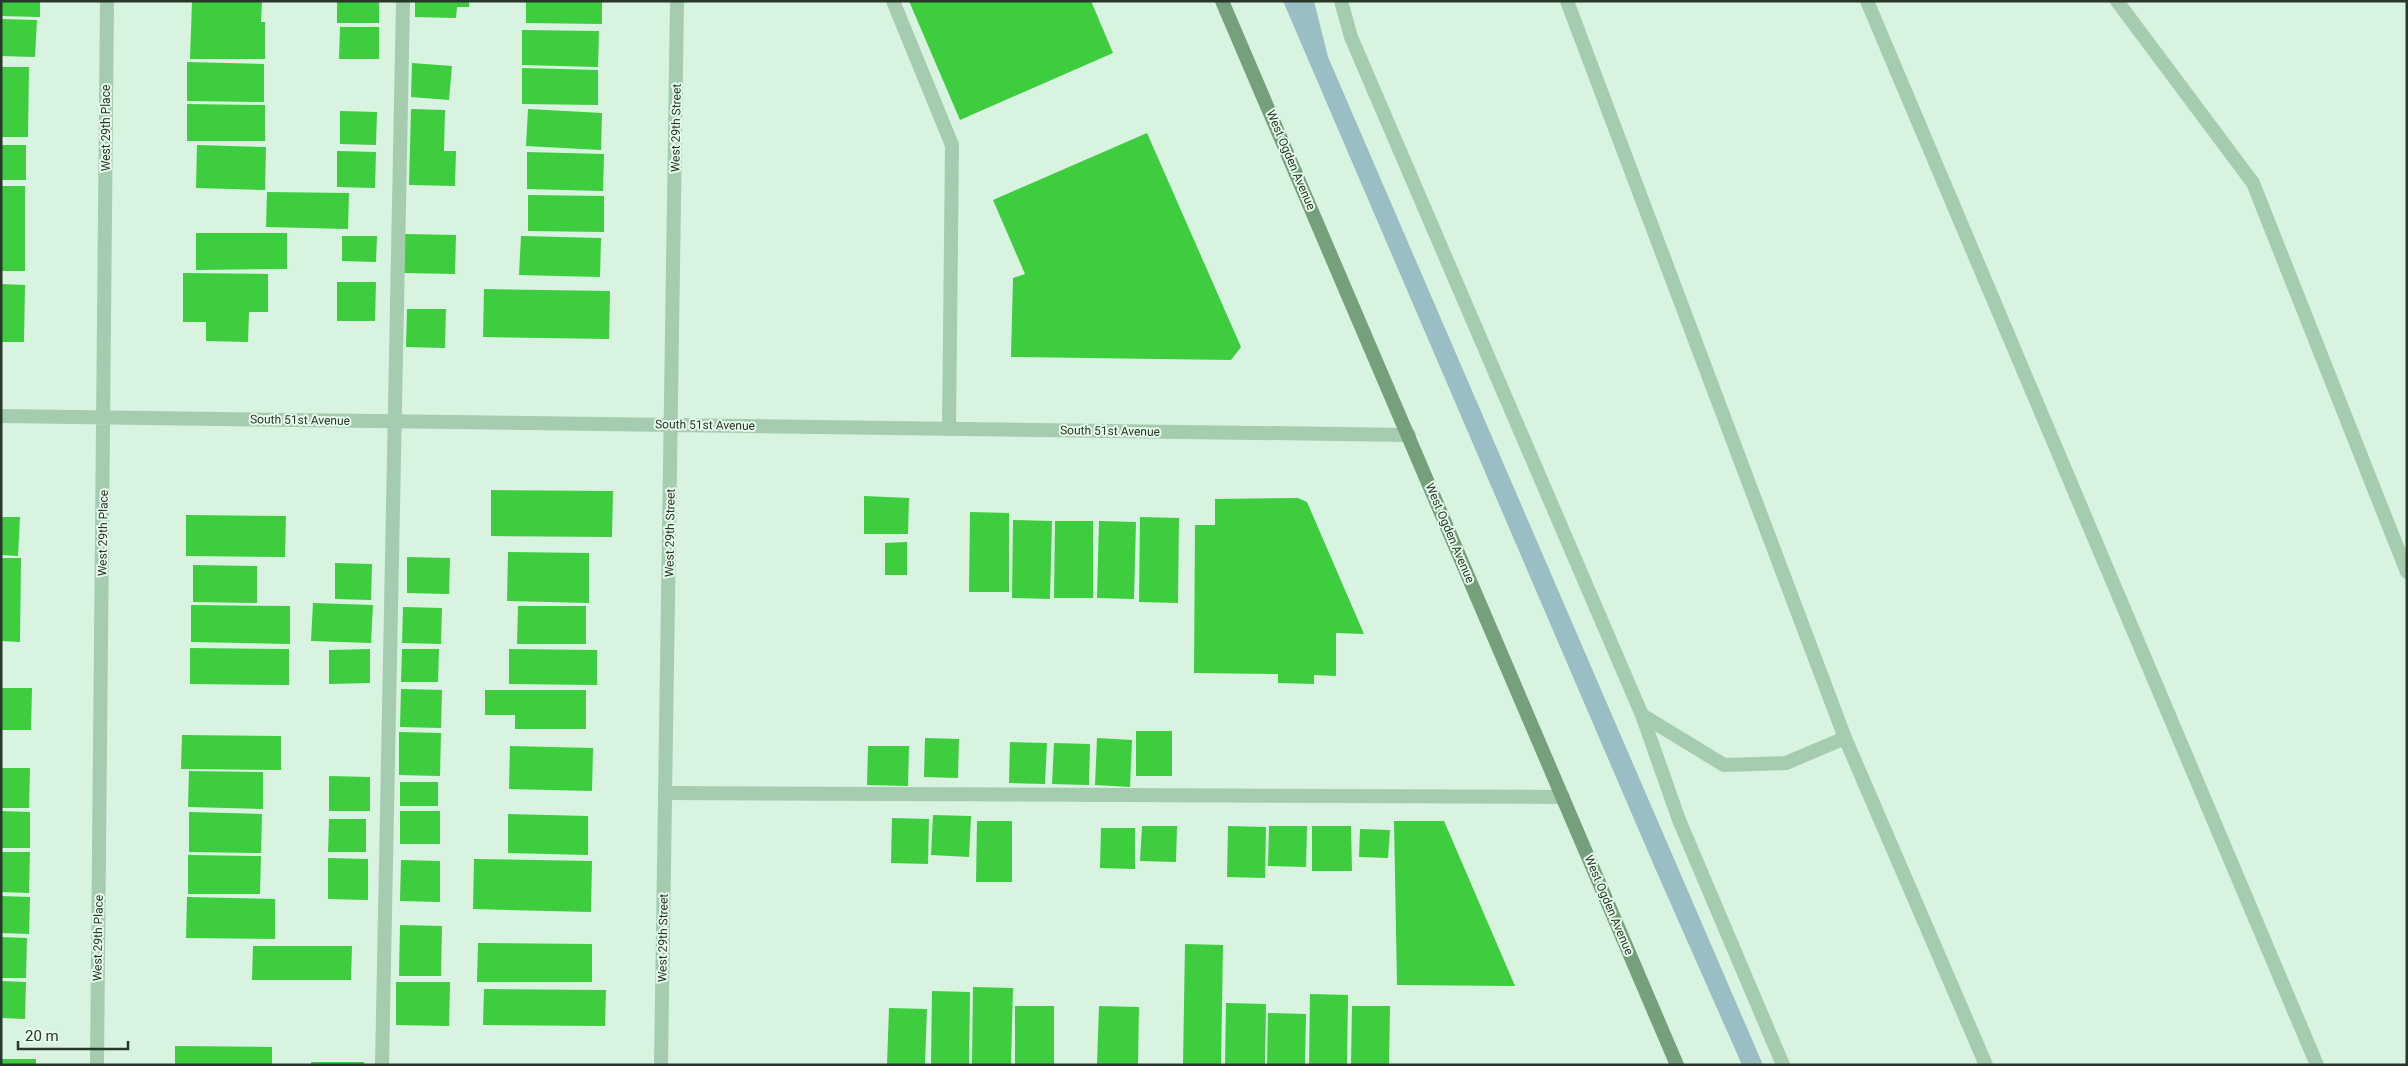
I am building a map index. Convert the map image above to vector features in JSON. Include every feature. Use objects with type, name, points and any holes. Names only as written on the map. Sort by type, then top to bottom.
[{"type":"main road","name":"West Ogden Avenue","points":[[1222,1],[1409,434],[1677,1065]]},
{"type":"street","name":"West 29th Place","points":[[97,1065],[107,1]]},
{"type":"street","points":[[382,1065],[403,1]]},
{"type":"street","name":"West 29th Street","points":[[661,1065],[677,1]]},
{"type":"street","points":[[893,1],[952,145],[949,429]]},
{"type":"street","points":[[1341,1],[1351,37],[1642,715],[1679,820],[1783,1065]]},
{"type":"street","points":[[1567,1],[1845,738],[1986,1065]]},
{"type":"street","points":[[1867,1],[2318,1065]]},
{"type":"street","points":[[2117,1],[2253,183],[2407,572]]},
{"type":"street","name":"South 51st Avenue","points":[[1,416],[1409,434]]},
{"type":"street","points":[[1642,715],[1724,765],[1786,762],[1845,738]]},
{"type":"street","points":[[665,793],[1562,796]]},
{"type":"shaded area","points":[[1283,1],[1314,1],[1328,57],[1763,1065],[1742,1065],[1655,868]]},
{"type":"building","points":[[1,1],[40,1],[40,17],[1,16]]},
{"type":"building","points":[[192,1],[262,1],[261,22],[265,22],[265,59],[190,59]]},
{"type":"building","points":[[337,1],[379,1],[379,23],[337,23]]},
{"type":"building","points":[[415,1],[469,1],[469,7],[457,7],[456,18],[415,17]]},
{"type":"building","points":[[526,1],[602,1],[602,24],[526,23]]},
{"type":"building","points":[[909,1],[1091,1],[1113,53],[960,120]]},
{"type":"building","points":[[1,19],[37,20],[35,57],[1,56]]},
{"type":"building","points":[[340,27],[379,27],[379,59],[339,59]]},
{"type":"building","points":[[522,30],[599,31],[598,67],[522,65]]},
{"type":"building","points":[[187,62],[264,64],[264,102],[187,101]]},
{"type":"building","points":[[412,63],[452,66],[449,100],[411,97]]},
{"type":"building","points":[[1,67],[29,67],[28,137],[1,137]]},
{"type":"building","points":[[522,68],[598,70],[598,105],[522,104]]},
{"type":"building","points":[[187,104],[265,105],[265,141],[187,141]]},
{"type":"building","points":[[411,109],[445,110],[444,151],[456,151],[455,186],[409,185]]},
{"type":"building","points":[[528,109],[602,113],[601,150],[526,146]]},
{"type":"building","points":[[340,111],[377,112],[376,145],[340,144]]},
{"type":"building","points":[[1147,133],[1241,347],[1231,360],[1011,357],[1013,278],[1025,274],[993,200]]},
{"type":"building","points":[[1,145],[26,145],[26,180],[1,180]]},
{"type":"building","points":[[197,145],[266,147],[265,190],[196,188]]},
{"type":"building","points":[[337,151],[376,152],[375,188],[337,187]]},
{"type":"building","points":[[527,152],[604,154],[603,191],[527,189]]},
{"type":"building","points":[[1,186],[25,186],[25,271],[1,271]]},
{"type":"building","points":[[267,192],[349,193],[348,229],[266,227]]},
{"type":"building","points":[[528,195],[604,196],[604,232],[528,231]]},
{"type":"building","points":[[196,233],[287,233],[287,269],[196,270]]},
{"type":"building","points":[[405,234],[456,235],[455,274],[404,273]]},
{"type":"building","points":[[342,236],[377,236],[376,262],[342,261]]},
{"type":"building","points":[[521,236],[601,238],[600,277],[519,275]]},
{"type":"building","points":[[183,273],[268,274],[268,312],[249,312],[248,342],[206,341],[206,322],[183,322]]},
{"type":"building","points":[[337,282],[376,282],[375,321],[337,321]]},
{"type":"building","points":[[1,284],[25,285],[24,342],[1,342]]},
{"type":"building","points":[[484,289],[610,291],[609,339],[483,337]]},
{"type":"building","points":[[407,309],[446,309],[445,348],[406,347]]},
{"type":"building","points":[[491,490],[613,491],[612,537],[491,536]]},
{"type":"building","points":[[864,496],[909,498],[908,534],[864,534]]},
{"type":"building","points":[[1298,498],[1307,502],[1364,634],[1336,633],[1336,676],[1314,675],[1314,684],[1278,683],[1278,674],[1194,673],[1195,525],[1215,525],[1215,499]]},
{"type":"building","points":[[970,512],[1009,513],[1009,592],[969,592]]},
{"type":"building","points":[[186,515],[286,516],[285,557],[186,556]]},
{"type":"building","points":[[1,517],[20,517],[18,556],[1,555]]},
{"type":"building","points":[[1140,517],[1179,518],[1178,603],[1139,602]]},
{"type":"building","points":[[1013,520],[1052,521],[1050,599],[1012,598]]},
{"type":"building","points":[[1055,521],[1093,521],[1093,598],[1054,598]]},
{"type":"building","points":[[1099,521],[1136,522],[1134,599],[1097,598]]},
{"type":"building","points":[[907,542],[907,575],[885,575],[885,543]]},
{"type":"building","points":[[508,552],[589,553],[589,603],[507,601]]},
{"type":"building","points":[[407,557],[450,558],[449,594],[407,593]]},
{"type":"building","points":[[1,558],[21,558],[20,642],[1,641]]},
{"type":"building","points":[[335,563],[372,564],[371,600],[335,599]]},
{"type":"building","points":[[193,565],[257,566],[257,603],[193,602]]},
{"type":"building","points":[[313,603],[373,605],[371,643],[311,641]]},
{"type":"building","points":[[191,605],[290,606],[290,644],[191,642]]},
{"type":"building","points":[[518,606],[586,606],[586,644],[517,644]]},
{"type":"building","points":[[403,607],[442,608],[441,644],[402,643]]},
{"type":"building","points":[[190,648],[289,649],[289,685],[190,684]]},
{"type":"building","points":[[370,649],[370,683],[329,684],[329,650]]},
{"type":"building","points":[[402,649],[439,649],[438,682],[401,682]]},
{"type":"building","points":[[509,649],[597,650],[597,685],[509,684]]},
{"type":"building","points":[[1,688],[32,688],[31,730],[1,730]]},
{"type":"building","points":[[401,689],[442,690],[441,728],[400,727]]},
{"type":"building","points":[[485,690],[586,690],[586,729],[515,729],[515,715],[485,715]]},
{"type":"building","points":[[1136,731],[1172,731],[1172,776],[1136,776]]},
{"type":"building","points":[[399,732],[441,733],[440,776],[399,775]]},
{"type":"building","points":[[182,735],[281,736],[281,770],[181,769]]},
{"type":"building","points":[[925,738],[959,739],[958,778],[924,777]]},
{"type":"building","points":[[1097,738],[1132,740],[1130,787],[1095,785]]},
{"type":"building","points":[[1010,742],[1047,743],[1045,784],[1009,783]]},
{"type":"building","points":[[1054,743],[1090,744],[1089,785],[1052,784]]},
{"type":"building","points":[[510,746],[593,748],[592,791],[509,789]]},
{"type":"building","points":[[868,746],[909,746],[908,786],[867,785]]},
{"type":"building","points":[[1,768],[30,768],[29,808],[1,808]]},
{"type":"building","points":[[189,771],[263,772],[263,809],[188,807]]},
{"type":"building","points":[[329,776],[370,777],[370,811],[329,811]]},
{"type":"building","points":[[400,782],[438,782],[438,806],[400,806]]},
{"type":"building","points":[[1,811],[30,812],[30,848],[1,848]]},
{"type":"building","points":[[400,811],[440,811],[440,844],[400,844]]},
{"type":"building","points":[[189,812],[262,814],[261,853],[189,852]]},
{"type":"building","points":[[508,814],[588,816],[588,855],[508,853]]},
{"type":"building","points":[[933,815],[971,816],[969,857],[931,855]]},
{"type":"building","points":[[892,818],[929,819],[928,864],[891,863]]},
{"type":"building","points":[[329,819],[366,819],[366,852],[328,852]]},
{"type":"building","points":[[977,821],[1012,821],[1012,882],[976,882]]},
{"type":"building","points":[[1394,821],[1444,821],[1515,986],[1397,985]]},
{"type":"building","points":[[1142,826],[1177,826],[1176,862],[1140,861]]},
{"type":"building","points":[[1228,826],[1266,827],[1265,878],[1227,877]]},
{"type":"building","points":[[1269,826],[1307,826],[1306,867],[1268,866]]},
{"type":"building","points":[[1312,826],[1351,826],[1352,871],[1312,871]]},
{"type":"building","points":[[1101,828],[1135,828],[1135,869],[1100,868]]},
{"type":"building","points":[[1360,829],[1390,830],[1388,858],[1359,857]]},
{"type":"building","points":[[1,852],[30,852],[29,893],[1,892]]},
{"type":"building","points":[[188,855],[261,856],[260,894],[188,894]]},
{"type":"building","points":[[328,858],[368,859],[368,900],[328,899]]},
{"type":"building","points":[[474,859],[592,861],[591,912],[473,909]]},
{"type":"building","points":[[401,860],[440,861],[440,902],[400,901]]},
{"type":"building","points":[[1,896],[30,897],[29,934],[1,933]]},
{"type":"building","points":[[187,897],[275,899],[275,939],[186,938]]},
{"type":"building","points":[[400,925],[442,926],[441,976],[399,976]]},
{"type":"building","points":[[1,937],[27,938],[26,978],[1,978]]},
{"type":"building","points":[[478,943],[592,944],[592,982],[477,982]]},
{"type":"building","points":[[1185,944],[1223,945],[1221,1065],[1183,1065]]},
{"type":"building","points":[[253,946],[352,946],[351,980],[252,980]]},
{"type":"building","points":[[1,981],[26,982],[25,1019],[1,1018]]},
{"type":"building","points":[[396,982],[450,982],[449,1026],[396,1025]]},
{"type":"building","points":[[973,987],[1013,988],[1011,1065],[972,1065]]},
{"type":"building","points":[[484,989],[606,990],[605,1026],[483,1025]]},
{"type":"building","points":[[932,991],[970,992],[969,1065],[931,1065]]},
{"type":"building","points":[[1310,994],[1348,995],[1347,1065],[1309,1065]]},
{"type":"building","points":[[1226,1003],[1266,1004],[1265,1065],[1225,1065]]},
{"type":"building","points":[[1015,1006],[1054,1006],[1054,1065],[1015,1065]]},
{"type":"building","points":[[1099,1006],[1139,1007],[1138,1065],[1097,1065]]},
{"type":"building","points":[[1352,1006],[1390,1006],[1389,1065],[1351,1065]]},
{"type":"building","points":[[889,1008],[927,1009],[925,1065],[887,1065]]},
{"type":"building","points":[[1268,1013],[1306,1014],[1305,1065],[1267,1065]]},
{"type":"building","points":[[175,1046],[272,1047],[272,1065],[175,1065]]},
{"type":"building","points":[[1,1059],[36,1059],[36,1065],[1,1065]]},
{"type":"building","points":[[311,1062],[364,1062],[364,1065],[311,1065]]}]
